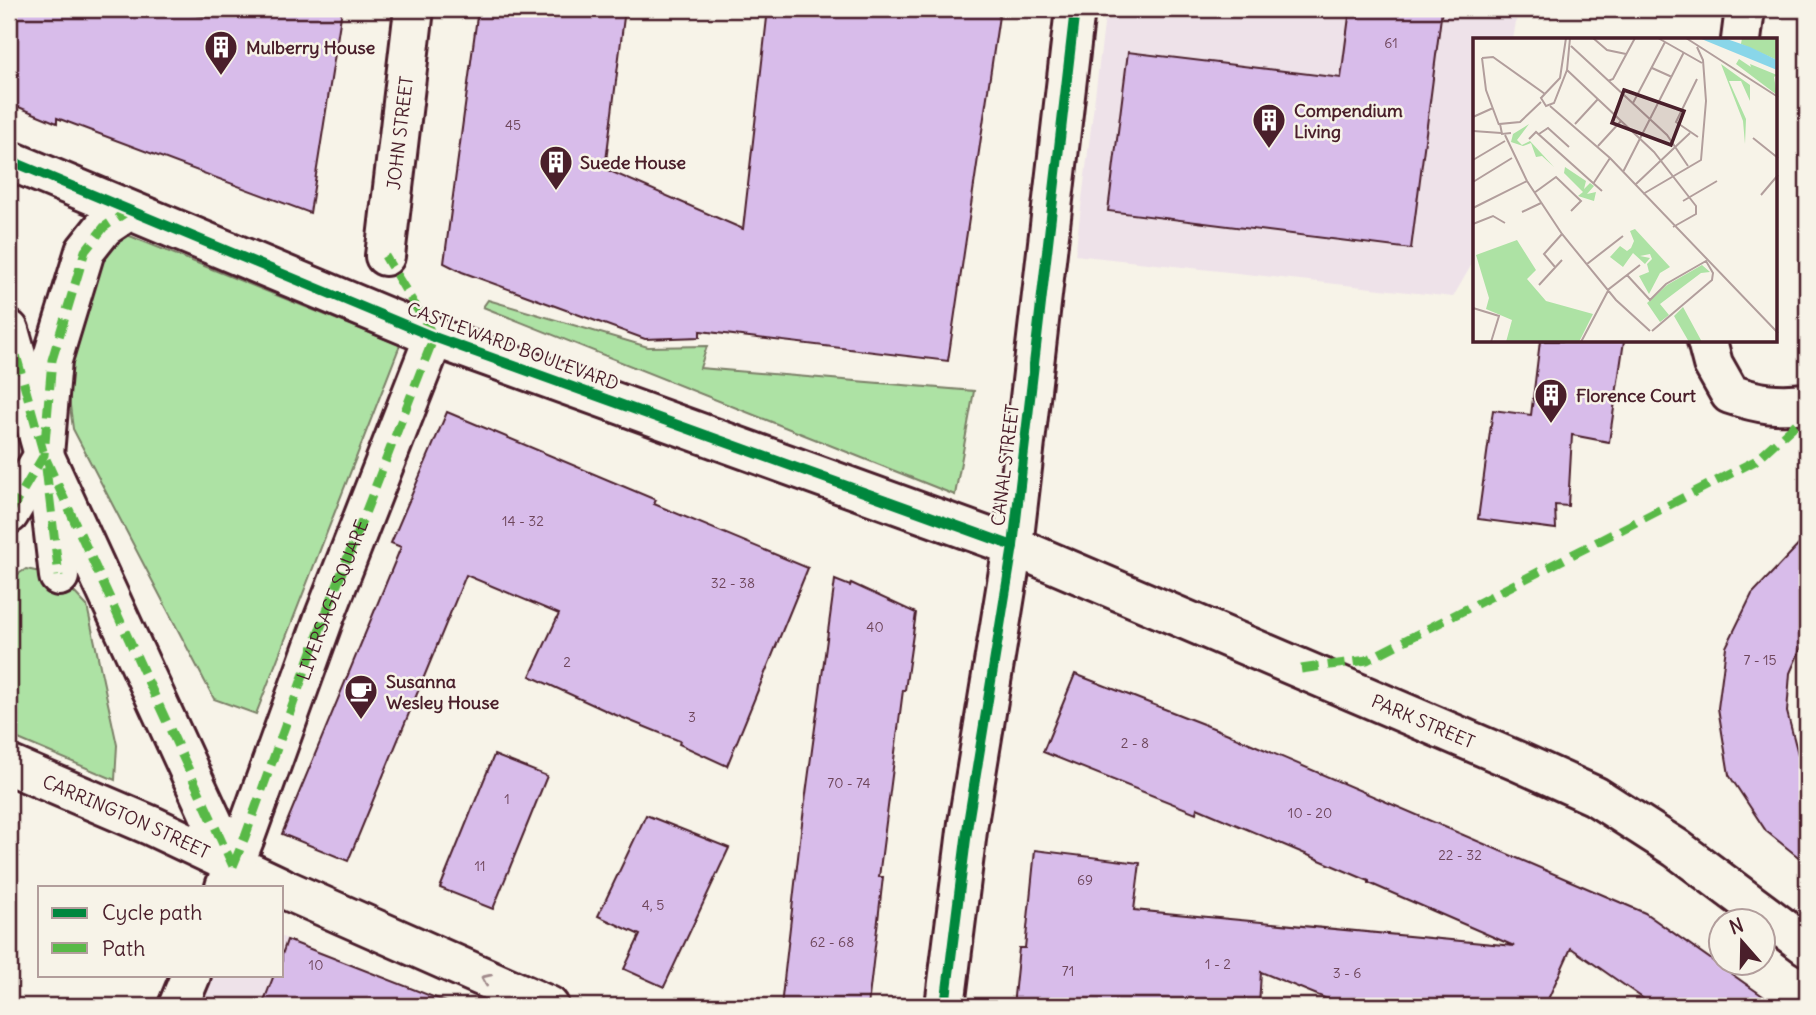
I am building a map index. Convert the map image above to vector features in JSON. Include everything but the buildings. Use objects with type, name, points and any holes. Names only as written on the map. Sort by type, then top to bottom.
[{"type":"street","name":"JOHN STREET","points":[[386,256],[414,9]]},
{"type":"street","name":"CANAL STREET","points":[[945,1006],[968,823],[1013,546],[1075,9]]},
{"type":"street","points":[[1741,38],[1745,9]]},
{"type":"street","name":"CASTLEWARD BOULEVARD","points":[[9,160],[434,337],[1013,546]]},
{"type":"street","points":[[59,576],[44,455],[52,360],[85,251],[104,226],[128,211]]},
{"type":"street","points":[[9,330],[44,455],[229,877]]},
{"type":"street","name":"LIVERSAGE SQUARE","points":[[229,877],[324,618],[434,337]]},
{"type":"street","points":[[1708,343],[1713,365],[1730,394],[1757,403],[1807,403]]},
{"type":"street","points":[[9,514],[44,455]]},
{"type":"street","name":"PARK STREET","points":[[1013,546],[1595,796],[1676,848],[1807,946]]},
{"type":"street","name":"CARRINGTON STREET","points":[[9,765],[152,826],[229,877],[276,886]]},
{"type":"street","name":"CARRINGTON STREET","points":[[284,888],[549,1006]]},
{"type":"street","points":[[178,1006],[191,976]]},
{"type":"shaded area","points":[[1106,9],[1518,9],[1513,38],[1473,38],[1473,262],[1453,297],[1075,255]]},
{"type":"shaded area","points":[[284,938],[458,1006],[152,1006],[194,976],[284,976]]},
{"type":"green space","points":[[115,230],[400,345],[256,714],[214,699],[73,429],[65,365],[95,262]]},
{"type":"green space","points":[[488,300],[648,347],[707,346],[700,368],[974,391],[955,495],[483,307]]},
{"type":"green space","points":[[26,569],[59,576],[87,606],[117,745],[115,780],[9,735],[9,580]]},
{"type":"marked path","points":[[9,514],[44,455],[52,360],[85,251],[104,227],[128,211]]},
{"type":"marked path","points":[[233,866],[324,618],[434,337],[385,256]]},
{"type":"marked path","points":[[9,330],[44,455],[233,866]]},
{"type":"marked path","points":[[1301,669],[1367,660],[1755,461],[1807,414]]},
{"type":"marked path","points":[[46,468],[59,576]]},
{"type":"cycle path","points":[[945,1006],[968,823],[1013,546],[1075,9]]},
{"type":"cycle path","points":[[9,160],[434,337],[1013,546]]},
{"type":"place","name":"Mulberry House","points":[[221,77]]},
{"type":"place","name":"Compendium Living","points":[[1269,150]]},
{"type":"place","name":"Suede House","points":[[556,192]]},
{"type":"place","name":"Florence Court","points":[[1551,425]]},
{"type":"place","name":"Susanna Wesley House","points":[[361,721]]}]
